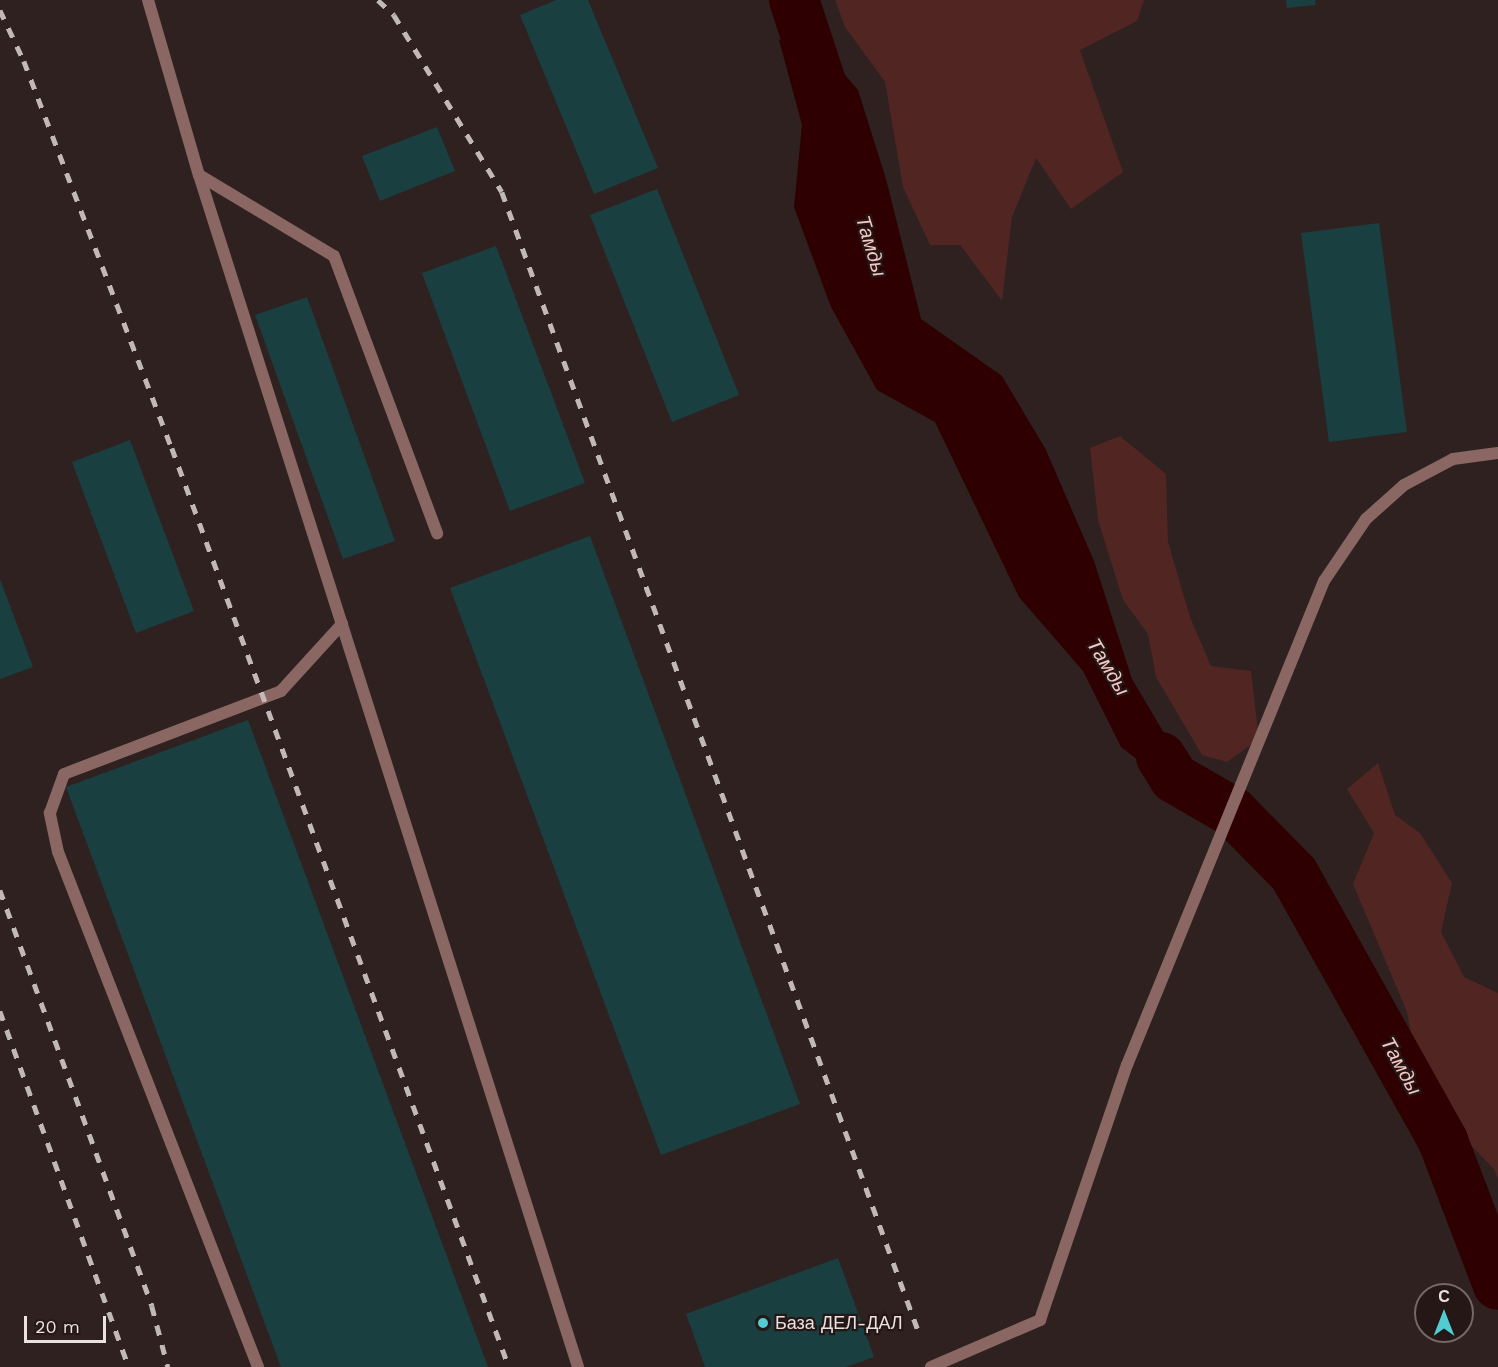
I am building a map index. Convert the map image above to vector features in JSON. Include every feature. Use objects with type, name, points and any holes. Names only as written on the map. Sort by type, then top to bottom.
[{"type":"lane","points":[[148,0],[199,175],[578,1367]]},
{"type":"lane","points":[[199,175],[334,256],[437,533]]},
{"type":"lane","points":[[931,1367],[1040,1320],[1127,1065],[1324,581],[1366,519],[1404,485],[1453,459],[1498,453]]},
{"type":"lane","points":[[258,1367],[58,852],[50,813],[64,774],[281,690],[342,624]]},
{"type":"shaded area","points":[[835,0],[1144,0],[1137,21],[1080,50],[1123,172],[1071,209],[1036,158],[1012,217],[1002,301],[960,245],[930,245],[903,187],[885,82],[845,27]]},
{"type":"shaded area","points":[[1120,436],[1166,474],[1168,542],[1190,617],[1211,666],[1251,671],[1259,739],[1227,762],[1202,755],[1156,677],[1148,634],[1123,600],[1098,520],[1090,448]]},
{"type":"shaded area","points":[[1378,763],[1395,815],[1420,833],[1452,883],[1441,932],[1464,977],[1498,993],[1498,1179],[1494,1169],[1457,1131],[1415,1054],[1407,1012],[1353,884],[1374,833],[1347,789]]},
{"type":"water","points":[[804,27],[858,90],[886,179],[921,319],[1002,376],[1046,450],[1094,561],[1132,679],[1174,750],[1211,800],[1181,793],[1121,747],[1083,671],[1019,597],[935,422],[877,390],[831,307],[794,207],[802,125],[779,40]]},
{"type":"building","points":[[556,0],[588,0],[658,168],[594,194],[520,15]]},
{"type":"building","points":[[1286,0],[1315,0],[1316,5],[1287,8]]},
{"type":"building","points":[[437,127],[455,171],[380,201],[362,156]]},
{"type":"building","points":[[657,189],[739,395],[672,422],[590,215]]},
{"type":"building","points":[[1379,223],[1407,432],[1329,442],[1301,233]]},
{"type":"building","points":[[496,246],[585,483],[510,511],[422,273]]},
{"type":"building","points":[[307,297],[395,541],[343,559],[255,315]]},
{"type":"building","points":[[130,440],[194,611],[136,633],[72,462]]},
{"type":"building","points":[[590,536],[800,1104],[661,1155],[450,588]]},
{"type":"building","points":[[0,579],[33,667],[0,679]]},
{"type":"building","points":[[248,720],[488,1367],[281,1367],[66,787]]},
{"type":"building","points":[[838,1258],[874,1357],[846,1367],[705,1367],[686,1314]]},
{"type":"waterway","name":"Тамды","points":[[794,0],[824,91]]},
{"type":"waterway","name":"Тамды","points":[[1161,757],[1174,778],[1233,812],[1294,874],[1443,1141],[1498,1285]]},
{"type":"railway","points":[[378,0],[394,15],[502,192],[918,1330]]},
{"type":"railway","points":[[0,10],[24,61],[172,448],[509,1367]]},
{"type":"railway","points":[[0,890],[152,1306],[168,1367]]},
{"type":"railway","points":[[0,1011],[129,1367]]},
{"type":"place","name":"База ДЕЛ-ДАЛ","points":[[763,1323]]}]
